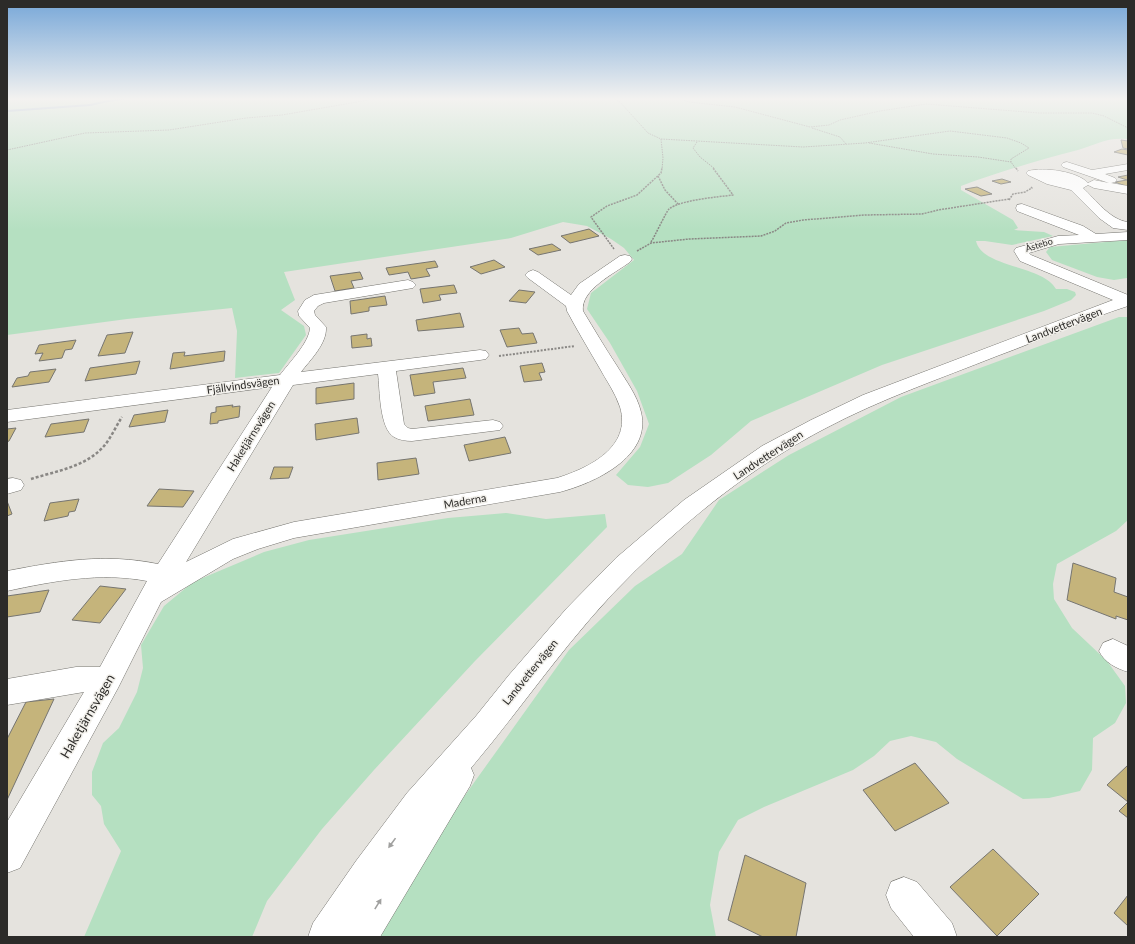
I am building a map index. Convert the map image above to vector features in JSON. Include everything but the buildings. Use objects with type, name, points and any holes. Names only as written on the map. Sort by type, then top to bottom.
[{"type":"street","points":[[1061,163],[1080,179],[1104,216],[1118,224],[1128,226]]},
{"type":"street","points":[[1080,179],[1128,167]]},
{"type":"street","points":[[1111,180],[1080,179],[1051,181],[1032,173],[1041,171],[1048,172],[1080,179],[1128,190]]},
{"type":"street","points":[[1022,208],[1078,229],[1092,237]]},
{"type":"street","name":"Åstebo","points":[[1128,236],[1058,240],[1036,245],[1021,251],[1025,258],[1128,300]]},
{"type":"street","points":[[533,275],[574,304],[584,287],[625,259]]},
{"type":"street","name":"Haketjärnsvägen","points":[[7,855],[108,678],[164,575],[318,332],[318,327],[307,316],[306,311],[312,302],[323,298],[408,285]]},
{"type":"street","name":"Landvettervägen","points":[[327,937],[369,874],[419,805],[487,726],[519,684],[577,616],[625,565],[692,506],[770,450],[818,424],[870,399],[1128,300]]},
{"type":"street","name":"Maderna","points":[[151,597],[213,558],[262,538],[294,530],[553,486],[577,480],[604,465],[622,449],[626,443],[631,431],[632,420],[630,407],[575,311],[574,304]]},
{"type":"street","name":"Fjällvindsvägen","points":[[7,416],[480,355]]},
{"type":"street","points":[[386,366],[394,424],[397,430],[402,434],[412,435],[493,426]]},
{"type":"street","points":[[7,581],[86,568],[102,567],[143,570],[164,575]]},
{"type":"street","points":[[7,692],[76,680],[108,678]]},
{"type":"street","name":"Landvettervägen","points":[[358,937],[431,820],[487,726]]},
{"type":"street","points":[[904,895],[938,937]]},
{"type":"path","points":[[7,150],[46,142]]},
{"type":"path","points":[[661,142],[663,158],[661,173],[636,194],[607,206],[591,217],[614,249],[625,259],[651,243],[688,239],[761,236],[775,231],[786,223],[803,220],[865,215],[922,214],[938,210],[996,202],[1009,199],[1012,194],[1026,192],[1032,188],[1029,181]]},
{"type":"path","points":[[651,243],[668,210],[678,204],[733,195],[717,171],[700,157],[693,148],[697,142]]},
{"type":"path","points":[[698,142],[787,147],[872,142]]},
{"type":"path","points":[[1011,162],[1011,159],[1014,156],[1028,150],[1029,148],[1018,142]]},
{"type":"path","points":[[865,143],[933,154],[978,157],[1011,162],[1020,173]]},
{"type":"path","points":[[658,176],[665,190],[678,204]]},
{"type":"path","points":[[1009,199],[1022,208]]},
{"type":"path","points":[[480,355],[495,356],[594,343]]},
{"type":"path","points":[[10,486],[70,466],[93,456],[103,447],[133,400]]},
{"type":"green space","points":[[7,142],[1102,142],[1004,171],[961,186],[961,190],[1013,220],[1018,228],[1014,230],[1044,232],[1053,236],[1012,245],[976,241],[981,250],[989,257],[1039,275],[1049,281],[1056,289],[1067,289],[1075,292],[1076,295],[1071,300],[1044,311],[882,365],[751,421],[711,455],[668,483],[648,487],[628,485],[616,475],[640,447],[649,424],[637,391],[610,343],[587,309],[591,293],[634,260],[624,248],[587,226],[563,222],[511,238],[284,272],[295,300],[281,310],[304,326],[306,335],[279,373],[235,378],[237,331],[232,308],[127,319],[7,335]]},
{"type":"green space","points":[[1128,240],[1128,278],[1114,280],[1097,277],[1052,260],[1046,252],[1050,247]]},
{"type":"green space","points":[[1119,317],[1128,317],[1128,520],[1116,531],[1057,564],[1053,584],[1054,599],[1072,628],[1107,661],[1125,686],[1126,703],[1115,723],[1093,738],[1092,770],[1080,791],[1049,798],[1023,799],[957,759],[936,742],[911,736],[890,741],[874,756],[853,770],[764,807],[738,820],[719,852],[710,905],[716,937],[372,937],[395,893],[569,650],[635,586],[682,554],[719,500],[789,455],[901,397]]},
{"type":"green space","points":[[506,513],[546,519],[605,514],[607,527],[475,661],[374,770],[322,829],[267,901],[252,937],[84,937],[121,851],[104,824],[101,806],[92,795],[92,772],[103,743],[119,728],[137,692],[143,668],[141,645],[164,606],[193,582],[264,552],[309,540],[448,518]]}]
